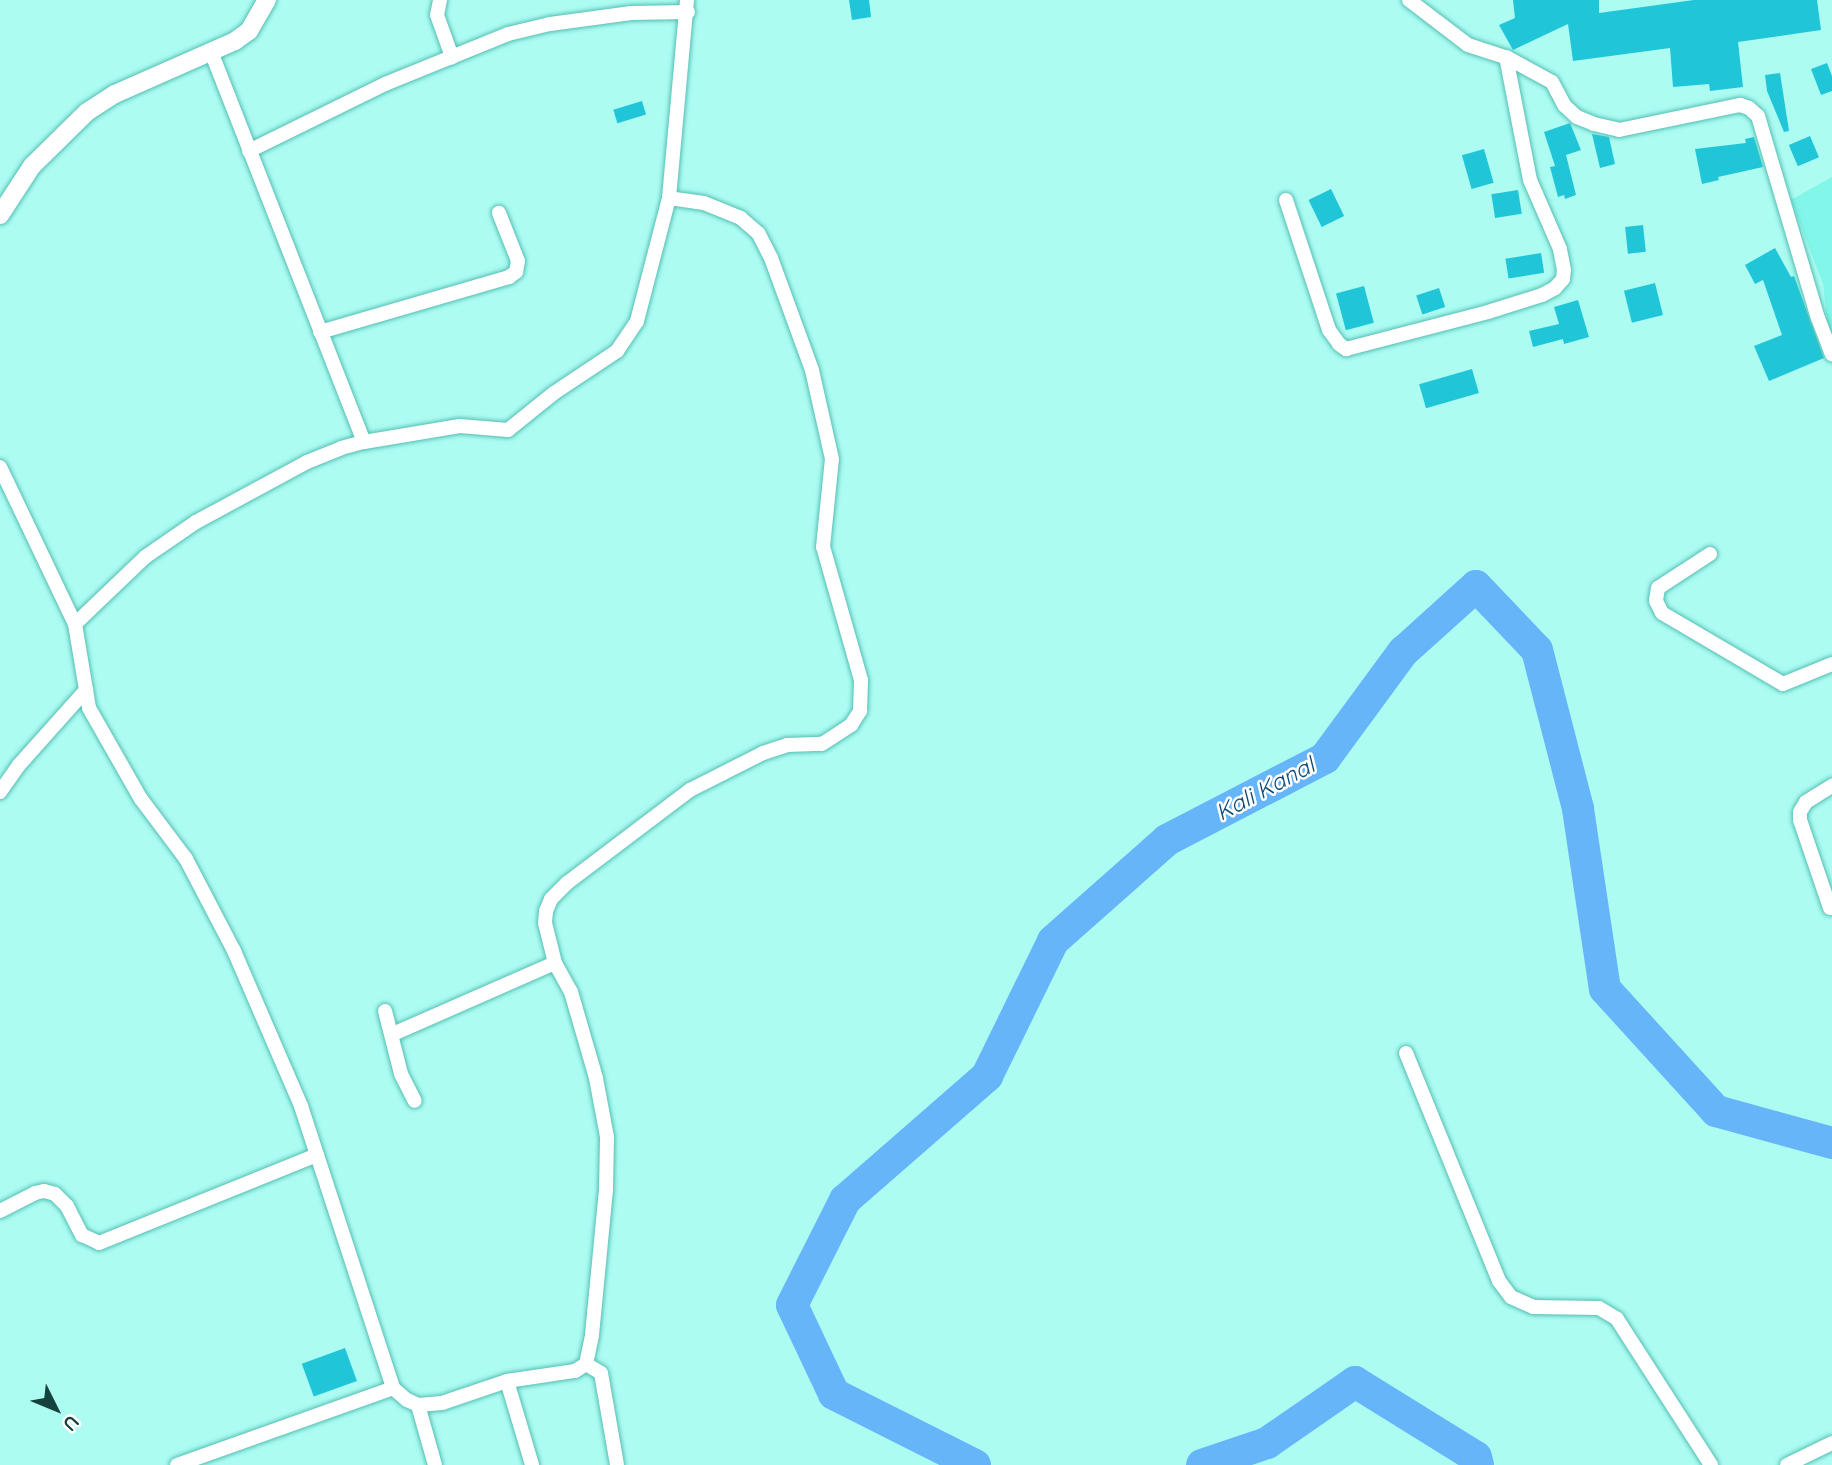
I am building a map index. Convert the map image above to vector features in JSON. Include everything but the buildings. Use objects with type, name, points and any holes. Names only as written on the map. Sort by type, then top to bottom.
[{"type":"street","points":[[0,215],[32,166],[87,112],[115,94],[211,52],[249,31],[267,0]]},
{"type":"street","points":[[440,0],[437,15],[452,57]]},
{"type":"street","points":[[1409,0],[1468,45],[1506,57],[1552,82],[1565,106],[1577,117],[1606,127],[1619,130],[1740,105],[1758,116],[1818,318],[1832,354]]},
{"type":"street","points":[[75,624],[145,557],[196,522],[307,462],[363,442],[460,426],[508,430],[554,393],[617,351],[637,321],[669,198],[687,6],[550,24],[508,34],[385,84],[249,151]]},
{"type":"street","points":[[211,52],[363,442]]},
{"type":"street","points":[[1286,200],[1329,330],[1346,349],[1488,312],[1542,295],[1555,288],[1563,279],[1562,259],[1530,180],[1506,57]]},
{"type":"street","points":[[0,467],[75,624],[89,708],[141,799],[186,859],[234,951],[301,1106],[393,1388],[407,1401],[418,1405],[442,1403],[508,1381],[575,1371],[586,1364],[592,1335],[606,1189],[607,1137],[589,1049],[571,992],[555,962],[545,923],[545,911],[567,883],[690,790],[763,753],[787,745],[822,744],[851,725],[860,711],[861,680],[823,547],[832,459],[812,370],[771,258],[758,233],[741,218],[704,203],[669,198]]},
{"type":"street","points":[[320,332],[509,277],[516,272],[518,261],[499,213]]},
{"type":"street","points":[[1710,554],[1658,588],[1656,601],[1662,612],[1783,684],[1832,664]]},
{"type":"street","points":[[0,792],[19,765],[86,690]]},
{"type":"street","points":[[1830,908],[1800,820],[1806,802],[1832,786]]},
{"type":"street","points":[[393,1034],[555,962]]},
{"type":"street","points":[[385,1011],[401,1074],[415,1101]]},
{"type":"street","points":[[1406,1053],[1499,1281],[1511,1297],[1533,1307],[1599,1308],[1617,1320],[1711,1465]]},
{"type":"street","points":[[0,1211],[44,1191],[55,1194],[66,1206],[82,1235],[99,1243],[317,1155]]},
{"type":"street","points":[[586,1364],[598,1368],[601,1373],[617,1465]]},
{"type":"street","points":[[508,1381],[532,1465]]},
{"type":"street","points":[[177,1465],[393,1388]]},
{"type":"street","points":[[418,1405],[435,1465]]},
{"type":"street","points":[[1787,1465],[1832,1443]]},
{"type":"shaded area","points":[[1832,177],[1832,366],[1823,284],[1791,200]]},
{"type":"waterway","name":"Kali Kanal","points":[[975,1465],[834,1394],[792,1305],[845,1200],[987,1076],[1053,941],[1167,840],[1325,758],[1403,652],[1476,586],[1537,650],[1578,809],[1605,989],[1716,1111],[1832,1143]]},
{"type":"waterway","name":"Kali Kanal","points":[[1202,1465],[1267,1443],[1355,1382],[1476,1457],[1478,1465]]}]
